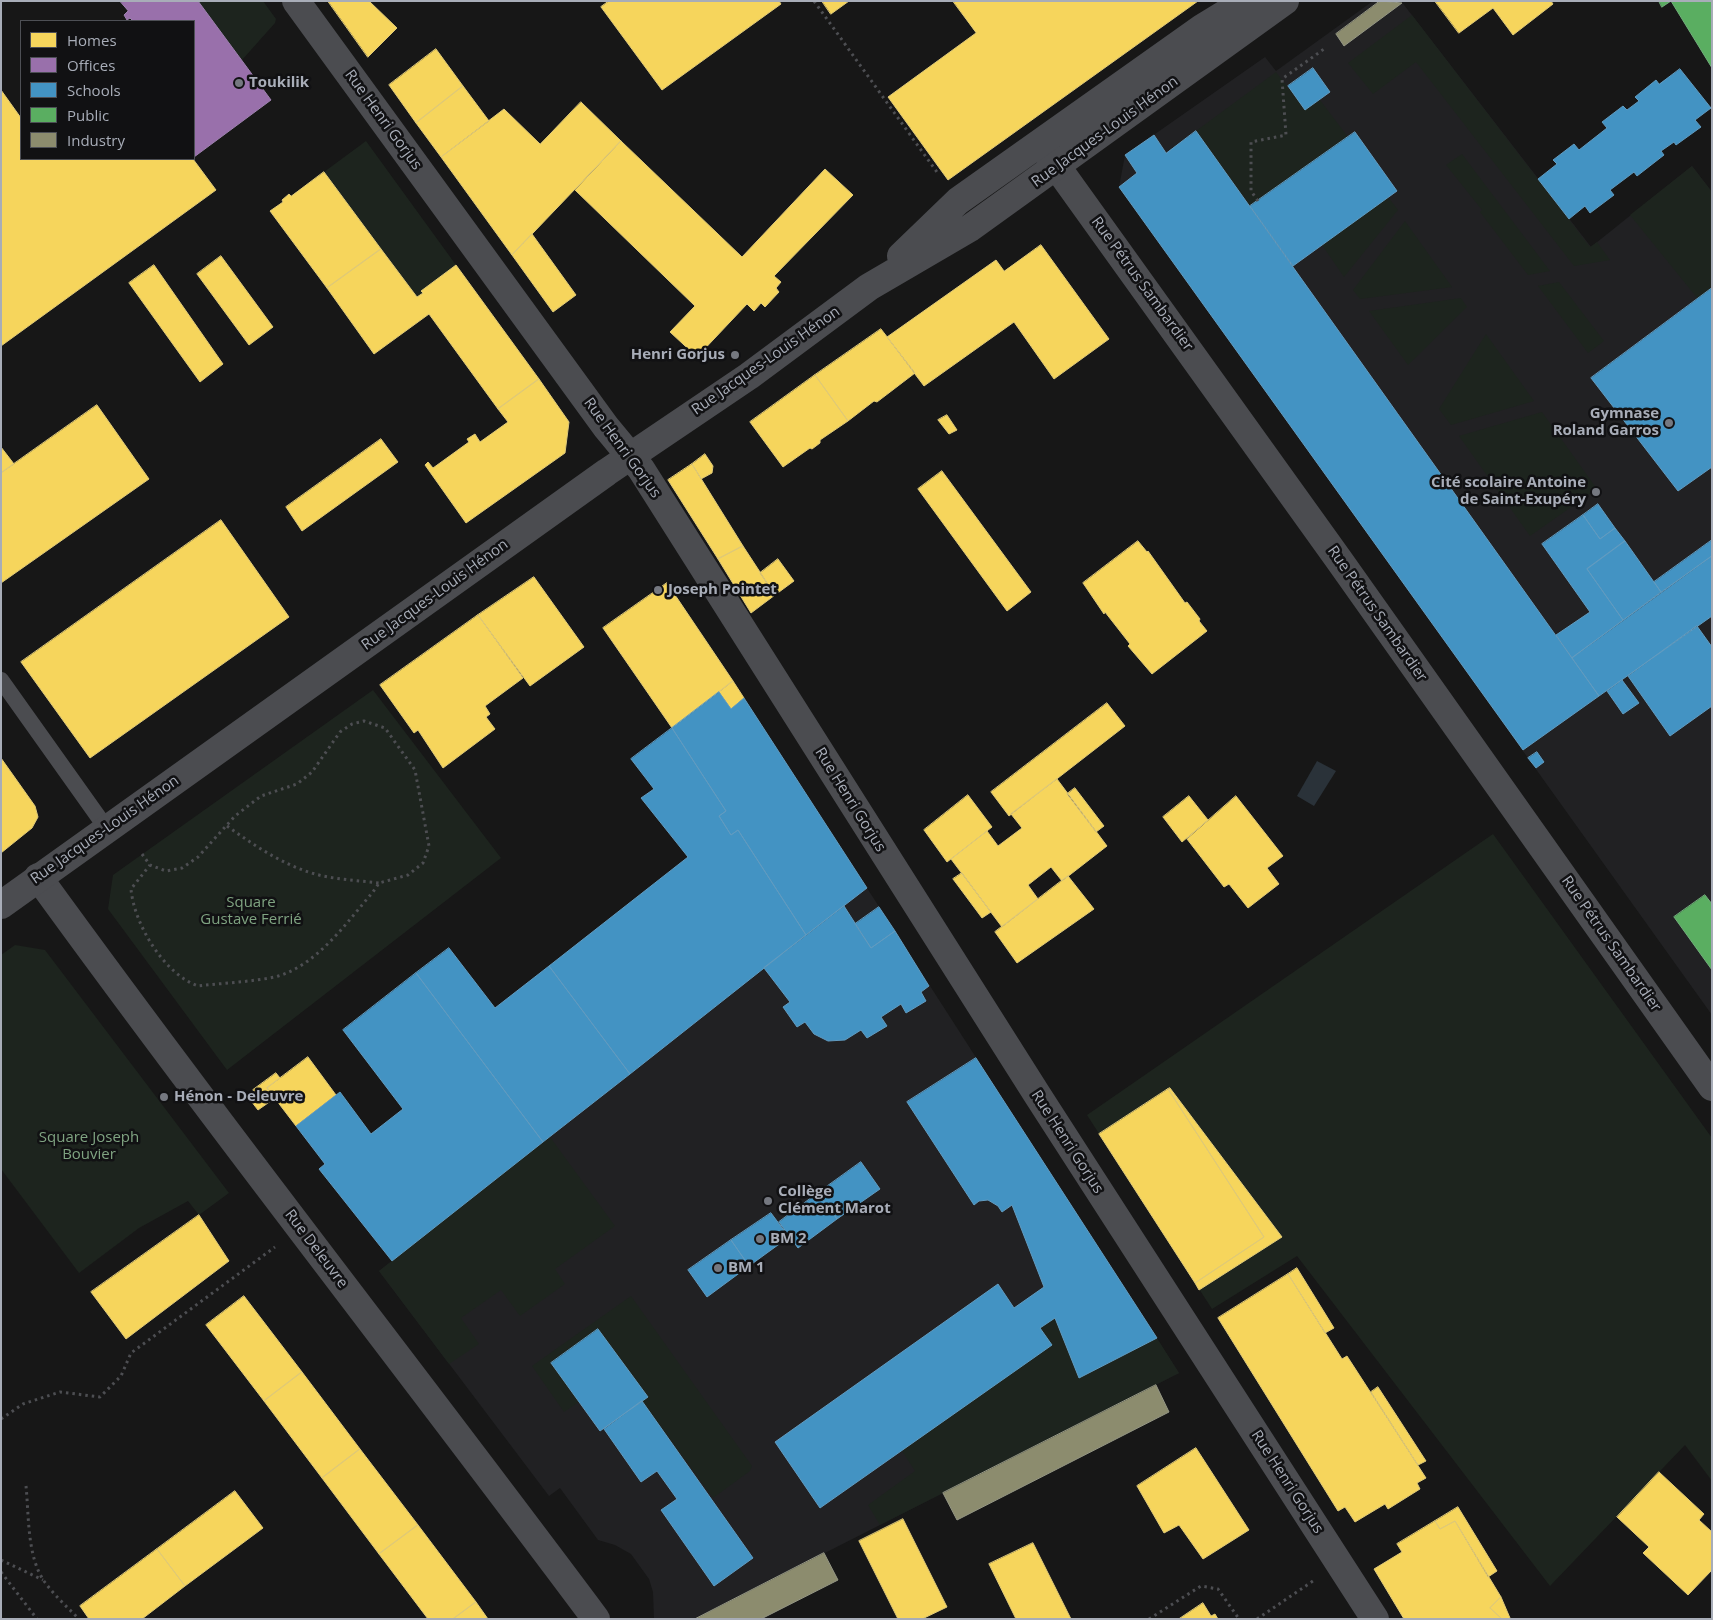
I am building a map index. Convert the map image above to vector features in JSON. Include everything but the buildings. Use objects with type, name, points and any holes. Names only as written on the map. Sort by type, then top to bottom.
[{"type":"street","name":"Rue Henri Gorjus","points":[[296,1],[606,427],[641,469],[1038,1096],[1375,1619]]},
{"type":"street","name":"Rue Jacques-Louis Hénon","points":[[869,287],[958,201],[1202,28],[1246,1]]},
{"type":"street","name":"Rue Jacques-Louis Hénon","points":[[1,905],[630,456],[748,376],[869,287],[970,228],[1285,1]]},
{"type":"street","name":"Rue Pétrus Sambardier","points":[[1040,143],[1339,560],[1712,1087]]},
{"type":"street","name":"Rue Deleuvre","points":[[38,878],[208,1108],[482,1466],[596,1619]]},
{"type":"lane","points":[[1,680],[107,829]]},
{"type":"path","points":[[814,1],[944,182]]},
{"type":"path","points":[[1258,200],[1251,191],[1251,142],[1286,135],[1282,79],[1324,49]]},
{"type":"path","points":[[142,854],[150,865],[166,871],[182,868],[198,857],[235,816],[261,796],[297,784],[312,772],[340,732],[352,724],[364,721],[376,723],[385,728],[415,770],[429,846],[423,863],[408,874],[379,882],[327,877],[306,871],[256,847],[227,826]]},
{"type":"path","points":[[150,865],[131,889],[132,900],[143,928],[150,943],[168,964],[190,983],[198,986],[275,976],[310,961],[373,892],[379,882]]},
{"type":"path","points":[[1,1419],[23,1404],[60,1392],[100,1396],[120,1376],[131,1353],[272,1250]]},
{"type":"path","points":[[26,1486],[31,1540],[43,1580]]},
{"type":"path","points":[[1,1560],[43,1580],[79,1619]]},
{"type":"path","points":[[1,1572],[37,1619]]},
{"type":"path","points":[[1257,1619],[1318,1578]]},
{"type":"path","points":[[1149,1619],[1201,1586],[1218,1589],[1239,1619]]},
{"type":"shaded area","name":"Cité scolaire Antoine de Saint-Exupéry","points":[[1373,1],[1401,1],[1591,247],[1692,166],[1712,192],[1712,1015],[1119,187],[1125,155],[1265,57],[1276,71]]},
{"type":"shaded area","points":[[1317,761],[1336,771],[1314,806],[1297,796]]},
{"type":"shaded area","name":"Collège Clément Marot","points":[[867,888],[1179,1373],[695,1619],[654,1619],[653,1592],[649,1579],[631,1554],[615,1545],[598,1540],[560,1488],[549,1496],[379,1271]]},
{"type":"green space","points":[[198,1],[263,1],[276,19],[275,23],[242,60]]},
{"type":"green space","points":[[1412,15],[1590,247],[1597,242],[1610,260],[1574,266],[1416,62],[1373,94],[1348,63]]},
{"type":"green space","points":[[1276,72],[1305,110],[1320,100],[1348,137],[1250,206],[1196,131]]},
{"type":"green space","points":[[366,141],[456,265],[421,291],[423,293],[417,297],[324,172]]},
{"type":"green space","points":[[1462,154],[1550,271],[1528,275],[1480,212],[1482,210],[1446,165]]},
{"type":"green space","points":[[1692,166],[1712,192],[1712,288],[1698,299],[1630,215]]},
{"type":"green space","points":[[1388,197],[1398,210],[1344,277],[1322,245]]},
{"type":"green space","points":[[1405,221],[1452,287],[1360,299],[1353,290]]},
{"type":"green space","points":[[1559,282],[1604,341],[1588,353],[1538,286]]},
{"type":"green space","points":[[1461,298],[1467,307],[1408,365],[1369,311]]},
{"type":"green space","points":[[1486,334],[1534,401],[1451,425],[1439,409]]},
{"type":"green space","points":[[1542,412],[1597,489],[1530,536],[1459,436]]},
{"type":"green space","name":"Square Gustave Ferrié","points":[[373,690],[501,858],[227,1070],[108,909],[113,875]]},
{"type":"green space","points":[[1493,834],[1712,1138],[1712,1481],[1685,1445],[1550,1586],[1297,1256],[1212,1309],[1087,1115]]},
{"type":"green space","name":"Square Joseph Bouvier","points":[[15,945],[45,950],[229,1193],[199,1215],[188,1201],[139,1228],[79,1273],[1,1169],[1,955]]},
{"type":"green space","points":[[550,1137],[615,1226],[555,1269],[565,1284],[520,1316],[501,1290],[461,1318],[479,1344],[449,1364],[379,1271]]},
{"type":"green space","points":[[631,1296],[752,1466],[750,1471],[713,1498],[642,1401],[648,1397],[599,1330],[551,1363],[579,1402],[564,1412],[532,1366]]},
{"type":"green space","points":[[1055,1318],[1079,1378],[1157,1338],[1179,1373],[880,1525],[868,1505],[915,1471],[902,1451],[1051,1345],[1040,1328]]},
{"type":"place","name":"Toukilik","points":[[239,83]]},
{"type":"place","name":"Henri Gorjus","points":[[735,355]]},
{"type":"place","name":"Gymnase Roland Garros","points":[[1669,423]]},
{"type":"place","name":"Cité scolaire Antoine de Saint-Exupéry","points":[[1596,492]]},
{"type":"place","name":"Joseph Pointet","points":[[658,590]]},
{"type":"place","name":"Hénon - Deleuvre","points":[[164,1097]]},
{"type":"place","name":"Collège Clément Marot","points":[[768,1201]]},
{"type":"place","name":"BM 2","points":[[760,1239]]},
{"type":"place","name":"BM 1","points":[[718,1268]]}]
